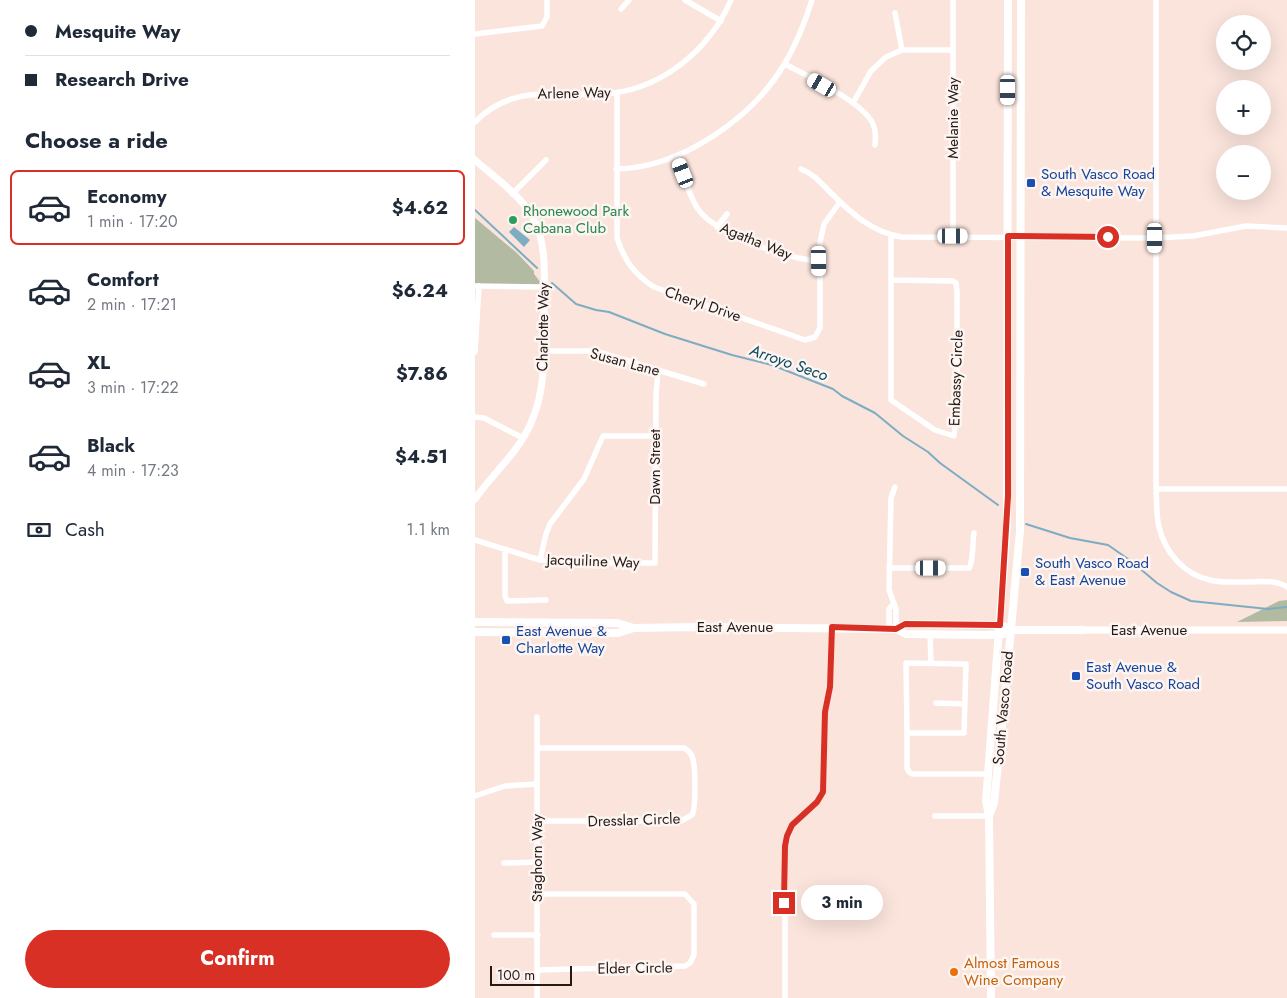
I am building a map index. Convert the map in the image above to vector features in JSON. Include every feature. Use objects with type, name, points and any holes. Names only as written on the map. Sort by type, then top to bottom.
[{"type":"main road","name":"South Vasco Road","points":[[991,998],[989,816],[986,801],[1008,510],[1008,0]]},
{"type":"main road","name":"South Vasco Road","points":[[989,816],[994,803],[1020,531],[1021,0]]},
{"type":"main road","name":"East Avenue","points":[[475,622],[617,623],[634,628],[832,627],[893,629],[906,634],[930,635],[999,635],[1011,630],[1083,630]]},
{"type":"main road","name":"East Avenue","points":[[893,629],[905,624],[1000,625],[1011,630]]},
{"type":"main road","name":"East Avenue","points":[[475,632],[618,633],[634,628]]},
{"type":"street","points":[[475,34],[542,26],[547,17],[547,0]]},
{"type":"street","points":[[621,8],[629,0]]},
{"type":"street","points":[[685,0],[721,21]]},
{"type":"street","name":"Arlene Way","points":[[475,122],[494,106],[520,96],[534,94],[617,93],[635,88],[669,73],[697,51],[721,21],[731,0]]},
{"type":"street","points":[[616,169],[628,169],[677,155],[712,137],[732,122],[762,94],[785,64],[797,41],[812,0]]},
{"type":"street","name":"Melanie Way","points":[[953,0],[953,236]]},
{"type":"street","points":[[1156,0],[1156,489],[1159,527],[1164,542],[1175,560],[1188,571],[1198,576],[1228,582],[1275,582],[1287,587]]},
{"type":"street","points":[[895,14],[901,50]]},
{"type":"street","points":[[853,103],[871,71],[886,57],[901,50],[953,50]]},
{"type":"street","points":[[785,64],[853,103],[871,119],[876,132],[875,145]]},
{"type":"street","name":"Cheryl Drive","points":[[617,93],[617,230],[622,253],[627,263],[642,279],[654,287],[805,340],[810,340],[815,337],[820,328],[819,261],[821,233],[829,216],[840,202]]},
{"type":"street","name":"Agatha Way","points":[[677,155],[697,208],[717,227],[732,235],[796,258],[819,261]]},
{"type":"street","name":"Charlotte Way","points":[[475,160],[526,208],[536,225],[542,244],[544,270],[544,351],[540,396],[523,438],[514,452],[475,499]]},
{"type":"street","points":[[512,194],[546,160]]},
{"type":"street","points":[[801,169],[811,173],[840,202],[866,224],[891,235],[902,237],[1155,238],[1193,236],[1246,226],[1287,228]]},
{"type":"street","points":[[717,227],[727,214]]},
{"type":"street","name":"Embassy Circle","points":[[891,235],[890,385],[891,400],[935,430],[953,436],[957,411],[956,283],[948,281],[891,280]]},
{"type":"street","points":[[475,352],[477,286],[544,284]]},
{"type":"street","name":"Susan Lane","points":[[544,351],[595,351],[704,384]]},
{"type":"street","name":"Dawn Street","points":[[655,563],[655,436],[658,370]]},
{"type":"street","points":[[475,417],[484,418],[523,438]]},
{"type":"street","points":[[540,560],[550,524],[584,479],[603,436],[655,436]]},
{"type":"street","points":[[893,629],[896,610],[889,590],[889,568],[891,498],[895,487]]},
{"type":"street","points":[[1156,489],[1287,489]]},
{"type":"street","points":[[889,568],[969,568],[971,566],[971,545],[974,533]]},
{"type":"street","name":"Jacquiline Way","points":[[475,540],[540,560],[585,563],[655,563]]},
{"type":"street","points":[[505,550],[505,596],[507,601],[546,600]]},
{"type":"street","points":[[785,998],[785,846],[792,825],[817,802],[823,792],[825,712],[830,687],[832,627]]},
{"type":"street","name":"East Avenue","points":[[1083,630],[1287,630]]},
{"type":"street","points":[[930,635],[931,663]]},
{"type":"street","points":[[907,733],[965,733],[966,664],[907,663],[907,733],[907,768],[911,774],[988,774]]},
{"type":"street","points":[[936,703],[965,704]]},
{"type":"street","name":"Staghorn Way","points":[[537,717],[537,998]]},
{"type":"street","name":"Dresslar Circle","points":[[537,748],[684,748],[691,754],[694,761],[693,812],[688,818],[681,821],[537,821]]},
{"type":"street","points":[[475,796],[505,786],[537,784]]},
{"type":"street","points":[[935,816],[989,816]]},
{"type":"street","points":[[504,863],[537,862]]},
{"type":"street","name":"Elder Circle","points":[[537,894],[685,894],[694,904],[694,955],[690,963],[685,966],[538,970]]},
{"type":"street","points":[[494,935],[538,935]]},
{"type":"green space","points":[[475,218],[517,253],[534,271],[534,274],[544,287],[475,286]]},
{"type":"green space","points":[[1287,600],[1287,621],[1237,622],[1279,601]]},
{"type":"water","points":[[514,227],[530,240],[524,247],[509,232]]},
{"type":"waterway","name":"Arroyo Seco","points":[[475,210],[537,268]]},
{"type":"waterway","name":"Arroyo Seco","points":[[552,283],[576,304],[609,312],[665,334],[732,355],[772,365],[833,389],[842,396],[875,413],[903,436],[928,452],[940,463],[998,505]]},
{"type":"waterway","name":"Arroyo Seco","points":[[1026,524],[1070,538],[1108,545],[1157,583],[1191,601],[1268,609],[1287,607]]},
{"type":"place","name":"South Vasco Road & Mesquite Way","points":[[1031,183]]},
{"type":"place","name":"Rhonewood Park Cabana Club","points":[[513,220]]},
{"type":"place","name":"South Vasco Road & East Avenue","points":[[1025,572]]},
{"type":"place","name":"East Avenue & Charlotte Way","points":[[506,640]]},
{"type":"place","name":"East Avenue & South Vasco Road","points":[[1076,676]]},
{"type":"place","name":"Almost Famous Wine Company","points":[[954,972]]},
{"type":"route","points":[[784,903],[785,846],[787,836],[792,825],[817,802],[823,792],[825,712],[830,687],[832,627],[896,629],[905,624],[1000,625],[1008,496],[1008,236],[1108,237]]}]
